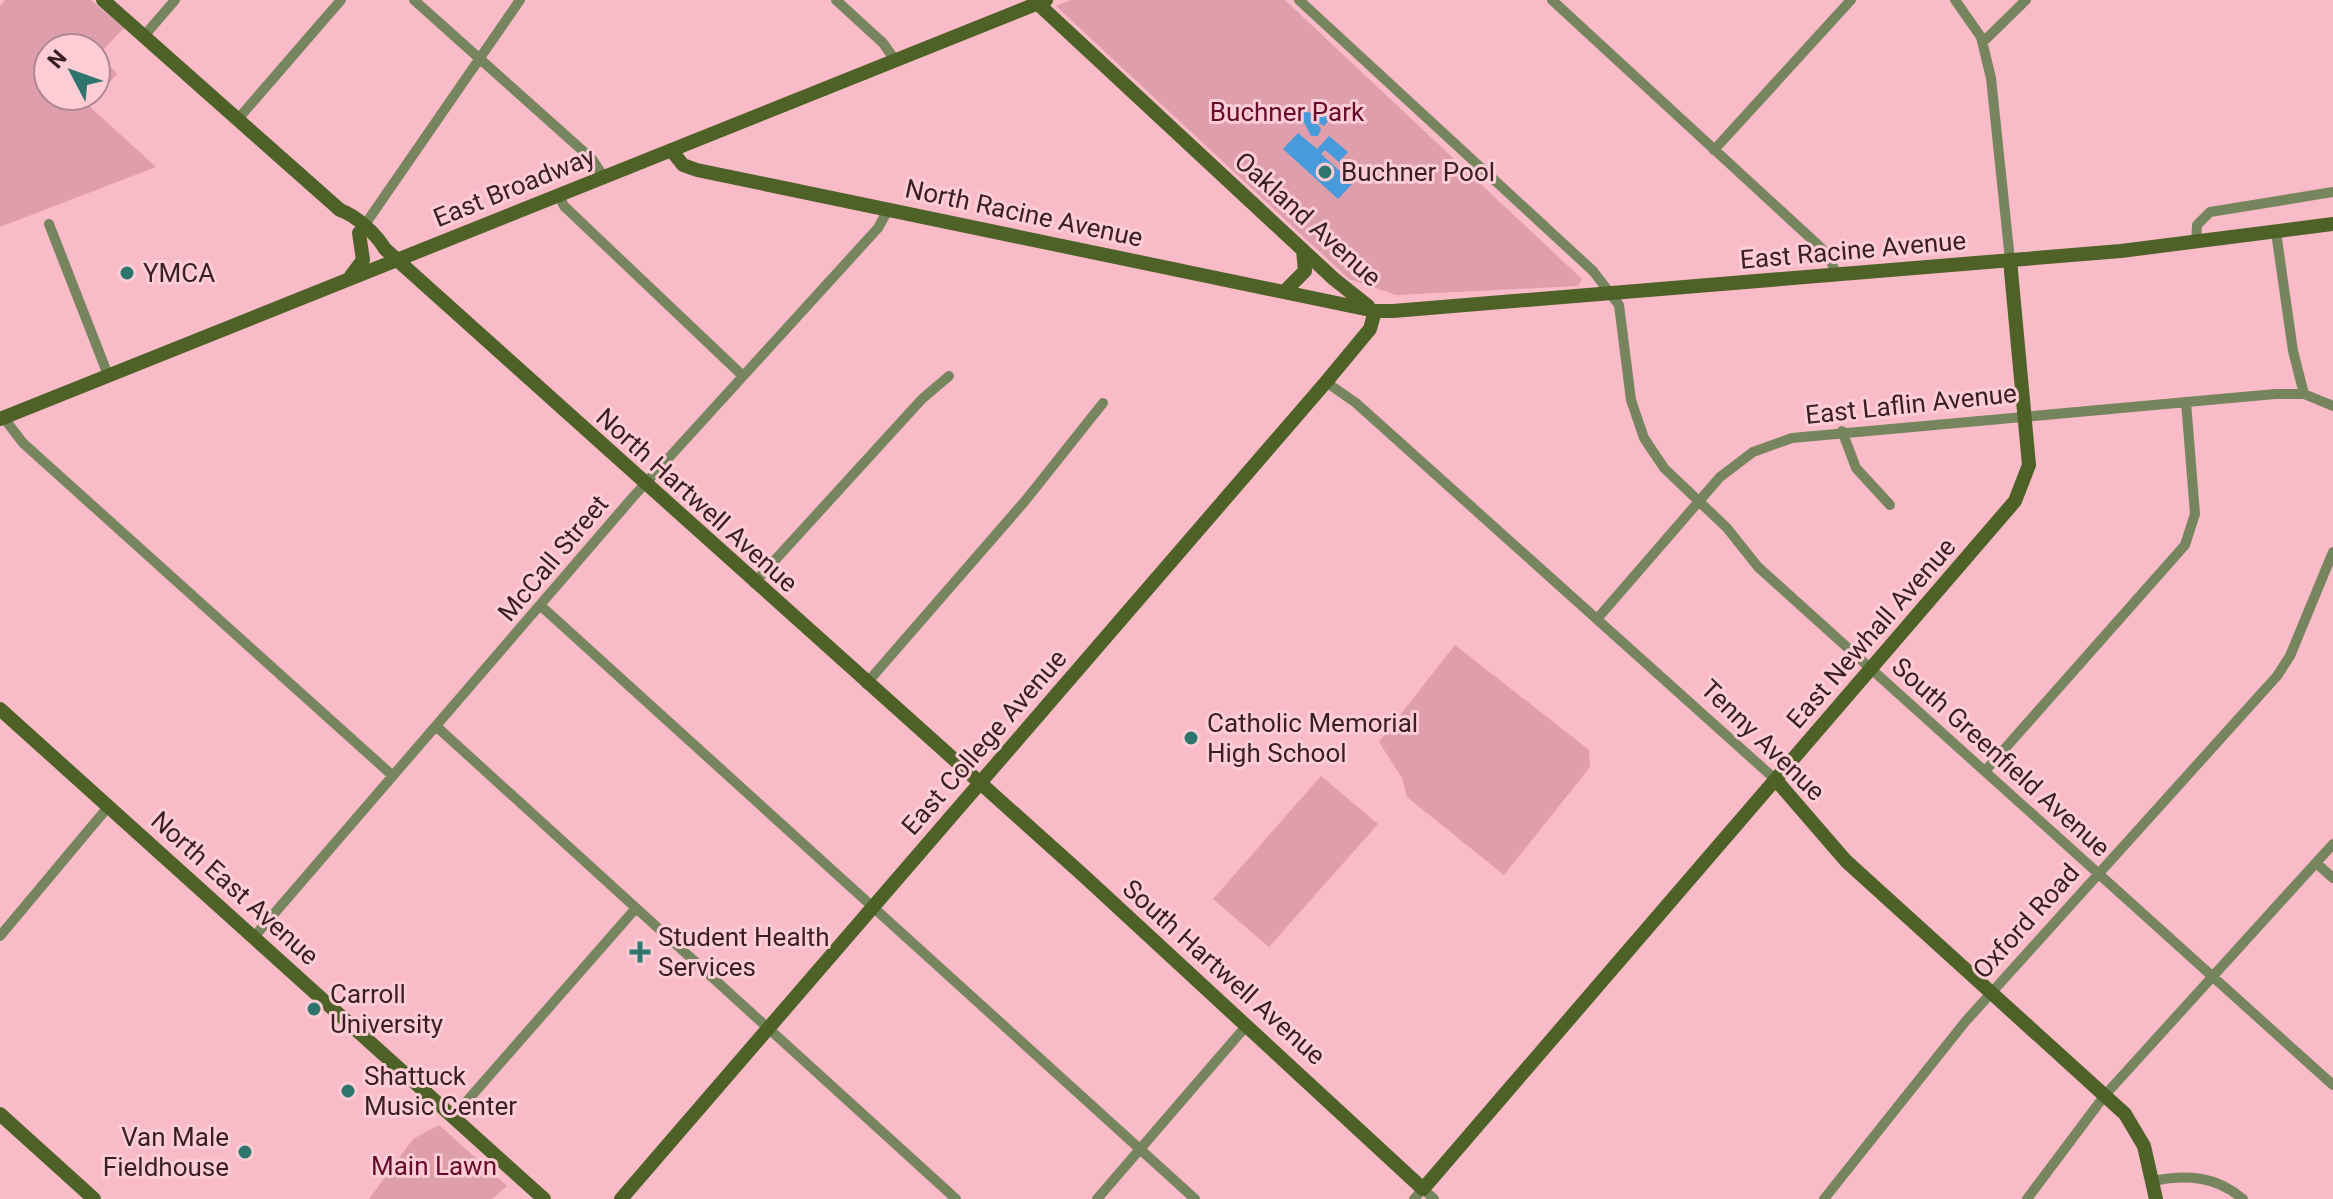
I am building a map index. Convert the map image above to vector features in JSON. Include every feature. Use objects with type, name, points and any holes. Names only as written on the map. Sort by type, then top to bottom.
[{"type":"street","name":"North Hartwell Avenue","points":[[103,0],[340,210],[343,219],[361,230],[373,246],[391,254],[979,784]]},
{"type":"street","points":[[144,36],[175,0]]},
{"type":"street","points":[[238,119],[341,0]]},
{"type":"street","points":[[414,0],[592,159],[603,176]]},
{"type":"street","points":[[347,279],[363,260],[361,230],[520,0]]},
{"type":"street","points":[[836,0],[883,43],[895,60]]},
{"type":"street","name":"South Greenfield Avenue","points":[[1299,0],[1593,271],[1619,305],[1629,389],[1638,426],[1664,468],[1727,528],[1758,567],[2333,1085]]},
{"type":"street","points":[[1552,0],[1824,251],[1836,274]]},
{"type":"street","points":[[1714,150],[1851,0]]},
{"type":"street","points":[[1955,0],[1983,42],[1991,78],[2010,260]]},
{"type":"street","points":[[1983,42],[2026,0]]},
{"type":"street","name":"East Broadway","points":[[2,418],[347,279],[391,254],[671,150],[1039,1]]},
{"type":"street","name":"Oakland Avenue","points":[[1039,1],[1303,250],[1375,311]]},
{"type":"street","name":"North Racine Avenue","points":[[671,150],[683,165],[697,170],[1375,311]]},
{"type":"street","points":[[2196,243],[2197,225],[2210,212],[2333,192]]},
{"type":"street","points":[[558,194],[564,206],[743,376]]},
{"type":"street","name":"McCall Street","points":[[254,937],[645,485],[878,228],[888,210]]},
{"type":"street","points":[[49,224],[108,375]]},
{"type":"street","name":"East Racine Avenue","points":[[1375,311],[1612,296],[2010,260],[2196,243],[2333,224]]},
{"type":"street","points":[[2276,232],[2293,351],[2304,394],[2333,406]]},
{"type":"street","points":[[1285,291],[1305,271],[1303,250]]},
{"type":"street","name":"East Newhall Avenue","points":[[1424,1196],[2015,501],[2029,465],[2010,260]]},
{"type":"street","name":"East College Avenue","points":[[621,1199],[1326,382],[1370,329],[1375,311]]},
{"type":"street","points":[[754,583],[922,399],[949,376]]},
{"type":"street","name":"Tenny Avenue","points":[[1326,382],[1356,403],[1776,780],[1846,861],[2105,1095],[2135,1128],[2144,1146],[2156,1199]]},
{"type":"street","name":"East Laflin Avenue","points":[[1597,619],[1720,477],[1753,452],[1792,438],[2025,415],[2304,394]]},
{"type":"street","points":[[1985,771],[2185,545],[2195,514],[2186,402]]},
{"type":"street","points":[[866,684],[1025,501],[1103,403]]},
{"type":"street","points":[[2,418],[34,453],[393,776]]},
{"type":"street","points":[[1842,431],[1856,468],[1890,505]]},
{"type":"street","name":"Oxford Road","points":[[1824,1199],[1991,992],[2277,676],[2290,656],[2333,552]]},
{"type":"street","points":[[541,606],[1195,1199]]},
{"type":"street","name":"North East Avenue","points":[[0,709],[544,1199]]},
{"type":"street","points":[[437,727],[956,1199]]},
{"type":"street","name":"South Hartwell Avenue","points":[[979,784],[1247,1025],[1424,1196]]},
{"type":"street","points":[[0,936],[108,807]]},
{"type":"street","points":[[2027,1199],[2105,1095],[2333,844]]},
{"type":"street","points":[[2316,863],[2333,878]]},
{"type":"street","points":[[453,1117],[636,908]]},
{"type":"street","points":[[1097,1199],[1247,1025]]},
{"type":"street","points":[[0,1114],[94,1199]]},
{"type":"street","points":[[2153,1181],[2182,1177],[2208,1179],[2243,1199]]},
{"type":"green space","points":[[5,0],[91,0],[124,28],[112,40],[112,32],[32,32],[32,112],[96,112],[156,167],[0,227],[0,6]]},
{"type":"green space","name":"Buchner Park","points":[[1071,0],[1285,0],[1582,279],[1578,286],[1396,295],[1349,279],[1056,6]]},
{"type":"green space","points":[[1455,645],[1589,750],[1590,767],[1504,875],[1407,797],[1402,778],[1379,742]]},
{"type":"green space","points":[[1321,776],[1378,824],[1269,947],[1213,899]]},
{"type":"green space","name":"Main Lawn","points":[[439,1125],[507,1186],[492,1199],[369,1199],[413,1139]]},
{"type":"water","points":[[1300,107],[1314,115],[1325,110],[1332,116],[1324,126],[1316,121],[1321,129],[1318,136],[1311,136],[1305,124],[1293,116],[1294,108]]},
{"type":"water","name":"Buchner Pool","points":[[1298,133],[1317,149],[1329,136],[1348,152],[1339,162],[1325,150],[1321,154],[1353,183],[1338,199],[1283,149]]},
{"type":"place","name":"Buchner Pool","points":[[1325,172]]},
{"type":"place","name":"YMCA","points":[[127,273]]},
{"type":"place","name":"Catholic Memorial High School","points":[[1191,738]]},
{"type":"place","name":"Student Health Services","points":[[640,952]]},
{"type":"place","name":"Carroll University","points":[[314,1009]]},
{"type":"place","name":"Shattuck Music Center","points":[[348,1091]]},
{"type":"place","name":"Van Male Fieldhouse","points":[[245,1152]]}]
